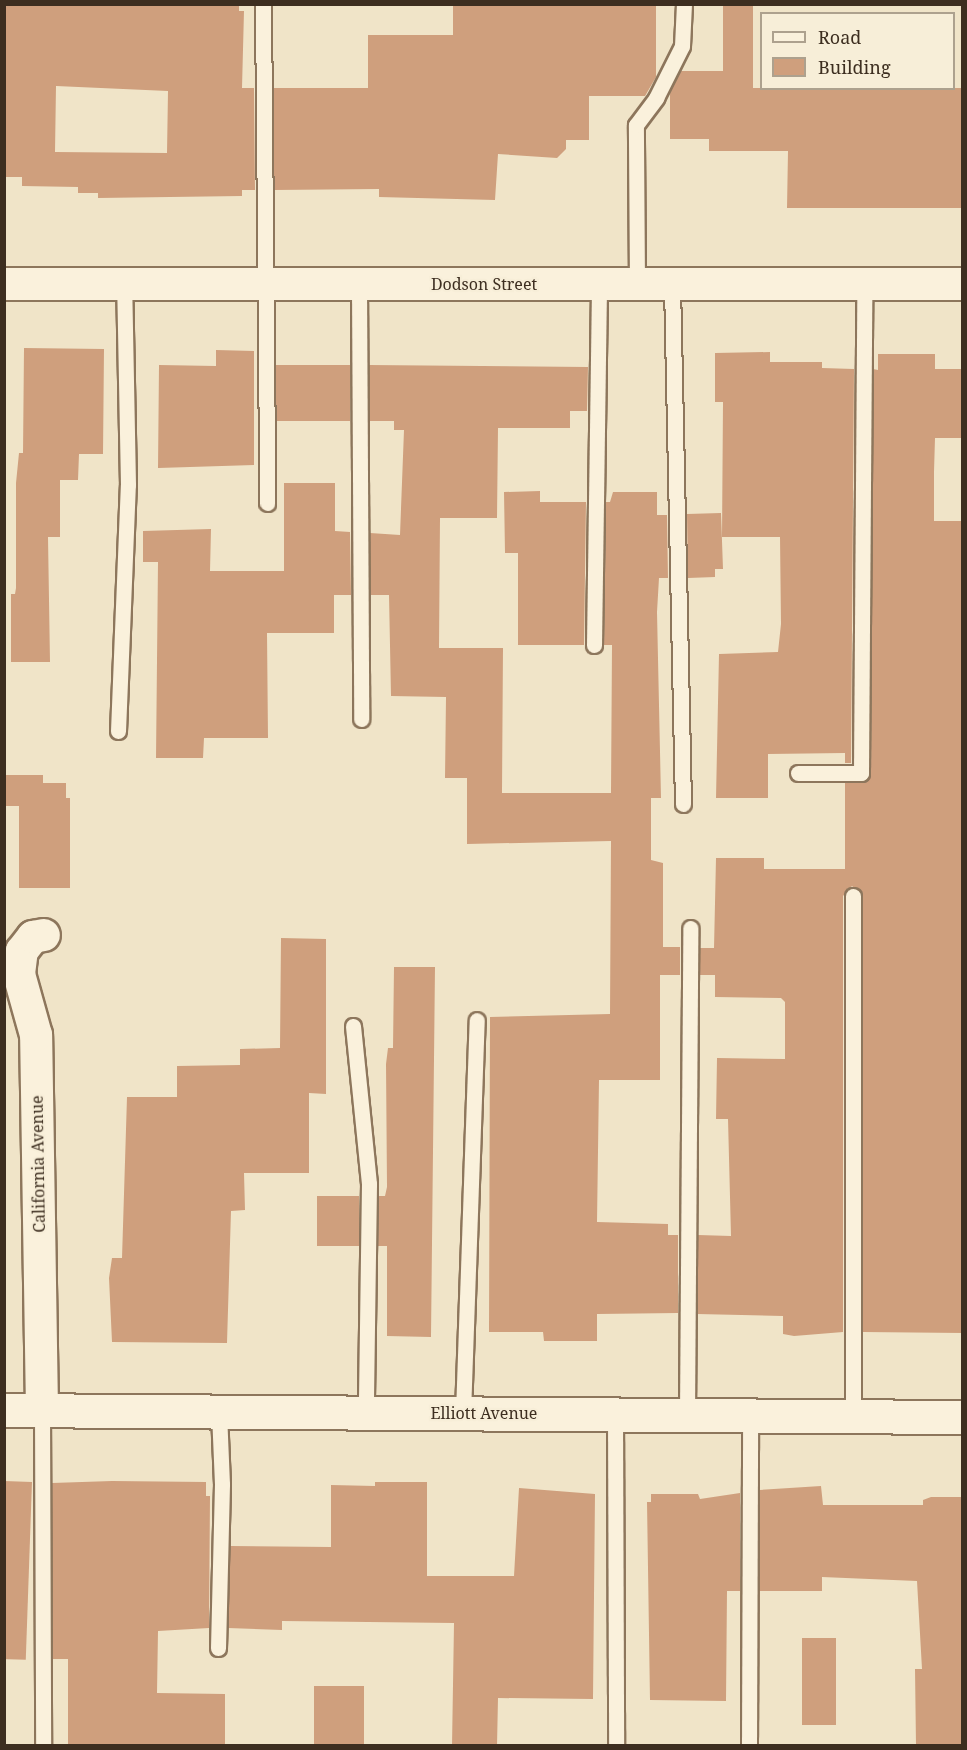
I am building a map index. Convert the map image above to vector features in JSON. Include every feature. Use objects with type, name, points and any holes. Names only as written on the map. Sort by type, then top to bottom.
[{"type":"street","name":"Dodson Street","points":[[4,284],[963,284]]},
{"type":"street","name":"California Avenue","points":[[42,1410],[36,1035],[19,974],[22,951],[33,937],[44,935]]},
{"type":"street","name":"Elliott Avenue","points":[[4,1410],[963,1417]]},
{"type":"lane","points":[[263,4],[262,284],[267,503]]},
{"type":"lane","points":[[637,284],[636,125],[656,98],[682,46],[684,4]]},
{"type":"lane","points":[[118,731],[128,485],[124,284]]},
{"type":"lane","points":[[359,284],[361,719]]},
{"type":"lane","points":[[594,645],[599,284]]},
{"type":"lane","points":[[672,284],[683,804]]},
{"type":"lane","points":[[798,773],[861,773],[864,284]]},
{"type":"lane","points":[[853,896],[853,1416]]},
{"type":"lane","points":[[687,1415],[690,927]]},
{"type":"lane","points":[[463,1413],[477,1020]]},
{"type":"lane","points":[[353,1026],[369,1184],[366,1413]]},
{"type":"lane","points":[[42,1410],[43,1746]]},
{"type":"lane","points":[[219,1411],[222,1484],[219,1648]]},
{"type":"lane","points":[[615,1414],[616,1746]]},
{"type":"lane","points":[[749,1746],[750,1416]]},
{"type":"building","points":[[4,4],[239,4],[239,11],[244,11],[242,88],[254,88],[255,190],[242,190],[242,196],[98,198],[98,193],[78,193],[78,187],[22,186],[22,177],[5,177]],"holes":[[[56,86],[168,91],[167,153],[55,152]]]},
{"type":"building","points":[[453,4],[656,4],[656,77],[645,96],[589,96],[589,140],[566,140],[566,149],[557,158],[498,154],[495,200],[379,197],[379,189],[274,190],[273,88],[368,88],[368,35],[453,35]]},
{"type":"building","points":[[723,4],[753,4],[753,88],[760,88],[760,90],[955,90],[955,88],[963,88],[963,208],[787,208],[788,151],[709,151],[709,139],[670,139],[670,91],[680,71],[723,71]]},
{"type":"building","points":[[24,348],[104,349],[103,454],[79,454],[78,480],[60,480],[60,537],[48,537],[50,662],[11,662],[11,594],[15,594],[16,588],[16,483],[19,453],[23,453]]},
{"type":"building","points":[[216,350],[254,351],[254,465],[158,468],[159,365],[216,366]]},
{"type":"building","points":[[770,352],[770,362],[822,362],[822,368],[854,369],[851,763],[845,763],[845,753],[768,754],[768,798],[716,798],[719,654],[778,652],[781,624],[780,537],[722,537],[723,402],[715,402],[715,353]]},
{"type":"building","points":[[878,354],[935,354],[935,369],[963,369],[963,438],[935,438],[934,521],[963,521],[963,1333],[863,1332],[863,896],[852,886],[843,896],[843,1332],[794,1336],[783,1334],[783,1316],[697,1314],[698,1235],[731,1236],[728,1119],[716,1119],[717,1058],[785,1059],[785,1002],[781,998],[715,997],[715,975],[699,975],[700,948],[714,948],[716,858],[764,858],[764,869],[845,869],[845,783],[865,782],[871,773],[873,369],[878,370]]},
{"type":"building","points":[[276,365],[350,365],[350,421],[276,421]]},
{"type":"building","points":[[369,365],[588,367],[587,411],[570,411],[570,428],[498,428],[497,518],[440,518],[439,648],[503,648],[502,793],[611,793],[612,645],[604,645],[606,502],[610,502],[613,492],[657,492],[657,515],[667,515],[668,578],[659,578],[657,612],[661,798],[651,798],[651,860],[663,863],[663,947],[680,947],[680,975],[660,975],[660,1080],[599,1080],[597,1222],[668,1224],[668,1235],[678,1235],[678,1313],[597,1314],[597,1341],[544,1341],[543,1332],[489,1332],[490,1017],[610,1014],[611,841],[467,844],[467,778],[445,778],[446,697],[391,696],[389,595],[370,595],[370,533],[400,535],[404,430],[394,430],[394,421],[369,421]]},
{"type":"building","points":[[284,483],[335,483],[335,531],[350,532],[351,595],[334,595],[334,633],[267,633],[268,738],[204,738],[203,758],[156,758],[158,562],[143,562],[143,531],[211,529],[210,571],[284,571]]},
{"type":"building","points":[[540,491],[540,502],[586,502],[584,645],[518,645],[518,553],[505,553],[504,492]]},
{"type":"building","points":[[721,513],[723,569],[715,569],[715,577],[688,578],[687,514]]},
{"type":"building","points":[[4,775],[43,775],[43,783],[66,783],[66,798],[70,798],[70,888],[19,888],[19,806],[4,806]]},
{"type":"building","points":[[281,938],[326,939],[326,1094],[309,1093],[309,1173],[244,1173],[245,1210],[231,1211],[227,1343],[112,1342],[109,1278],[112,1258],[122,1258],[127,1097],[177,1097],[177,1066],[240,1065],[240,1049],[280,1048]]},
{"type":"building","points":[[394,967],[435,967],[431,1337],[387,1336],[387,1246],[378,1246],[379,1196],[385,1196],[387,1187],[386,1064],[388,1048],[393,1048]]},
{"type":"building","points":[[317,1196],[359,1196],[359,1246],[317,1246]]},
{"type":"building","points":[[4,1481],[32,1482],[26,1660],[4,1659]]},
{"type":"building","points":[[206,1482],[206,1496],[210,1496],[209,1628],[158,1631],[157,1693],[225,1694],[225,1746],[68,1746],[68,1659],[52,1659],[52,1483]]},
{"type":"building","points":[[375,1482],[427,1482],[427,1576],[514,1576],[519,1488],[595,1494],[593,1699],[498,1698],[497,1746],[452,1746],[454,1623],[282,1621],[282,1630],[228,1628],[230,1546],[331,1547],[331,1485],[375,1486]]},
{"type":"building","points":[[821,1486],[823,1505],[923,1505],[923,1500],[931,1497],[963,1497],[963,1746],[916,1746],[915,1669],[922,1669],[917,1581],[822,1577],[822,1591],[759,1591],[760,1490]]},
{"type":"building","points":[[740,1493],[740,1591],[727,1591],[726,1701],[650,1700],[647,1502],[651,1502],[651,1494],[698,1494],[700,1499]]},
{"type":"building","points":[[802,1638],[836,1638],[836,1725],[802,1725]]},
{"type":"building","points":[[314,1686],[364,1686],[364,1746],[314,1746]]}]
